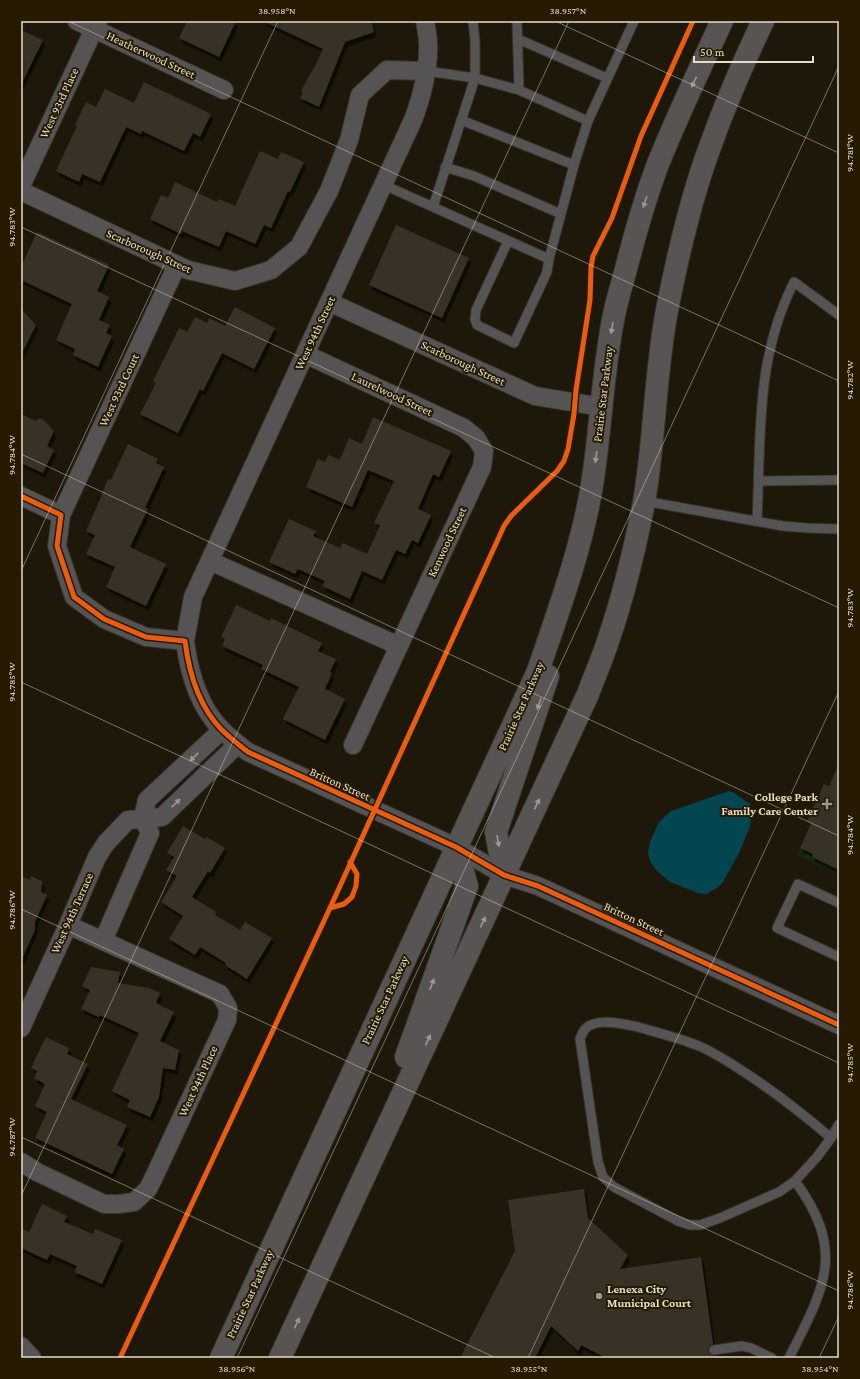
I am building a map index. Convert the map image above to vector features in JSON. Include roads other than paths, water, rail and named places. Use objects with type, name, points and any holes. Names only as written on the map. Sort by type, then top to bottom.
[{"type":"main road","name":"Prairie Star Parkway","points":[[221,1358],[538,671],[568,584],[584,527],[591,491],[608,349],[614,314],[644,205],[671,133],[722,21]]},
{"type":"main road","points":[[280,1358],[588,694],[609,638],[627,578],[644,501],[667,312],[684,234],[710,146],[738,75],[763,21]]},
{"type":"main road","points":[[504,875],[496,832],[547,681],[568,584]]},
{"type":"main road","points":[[357,1191],[467,886],[456,847]]},
{"type":"street","name":"Heatherwood Street","points":[[77,21],[96,25],[224,90]]},
{"type":"street","name":"West 94th Street","points":[[186,641],[193,598],[413,120],[422,95],[426,71],[428,44],[425,21]]},
{"type":"street","name":"West 93rd Place","points":[[21,186],[96,25]]},
{"type":"street","name":"Scarborough Street","points":[[21,191],[188,270],[235,281],[271,270],[299,247],[329,190],[349,140],[360,95],[387,70],[426,71]]},
{"type":"street","name":"West 93rd Court","points":[[62,515],[177,265]]},
{"type":"street","name":"Scarborough Street","points":[[329,302],[535,396],[602,407]]},
{"type":"street","name":"Laurelwood Street","points":[[304,354],[464,428],[476,438]]},
{"type":"street","name":"Kenwood Street","points":[[353,745],[482,467],[484,450],[476,438]]},
{"type":"street","points":[[21,496],[62,515],[57,546],[74,597],[104,619],[146,638],[186,641]]},
{"type":"street","points":[[210,561],[399,646]]},
{"type":"street","name":"Britton Street","points":[[186,641],[191,672],[205,708],[222,730],[248,752],[282,769],[456,847],[504,875],[538,886],[839,1025]]},
{"type":"street","points":[[103,941],[150,833],[143,818],[147,800],[222,730]]},
{"type":"street","name":"West 94th Terrace","points":[[21,1028],[97,857],[106,843],[128,820],[162,817],[238,744]]},
{"type":"street","name":"West 94th Place","points":[[21,1162],[37,1172],[104,1204],[134,1202],[148,1189],[227,1020],[228,1008],[220,994],[68,925]]},
{"type":"street","points":[[21,1346],[32,1358]]},
{"type":"lane","points":[[433,207],[475,78],[475,41],[473,21]]},
{"type":"lane","points":[[517,21],[519,90]]},
{"type":"lane","points":[[508,241],[476,310],[475,319],[477,325],[514,343],[547,272],[561,214],[588,120],[634,21]]},
{"type":"lane","points":[[518,39],[607,78]]},
{"type":"lane","points":[[426,71],[475,78],[519,90],[588,120]]},
{"type":"lane","points":[[461,120],[574,166]]},
{"type":"lane","points":[[445,168],[474,176],[561,214]]},
{"type":"lane","points":[[384,185],[549,259]]},
{"type":"lane","points":[[757,521],[759,430],[764,377],[777,324],[794,282],[839,315]]},
{"type":"lane","points":[[759,481],[839,480]]},
{"type":"lane","points":[[644,501],[783,526],[839,529]]},
{"type":"lane","points":[[839,903],[798,884],[777,928],[839,957]]},
{"type":"lane","points":[[831,1138],[800,1111],[763,1084],[722,1058],[701,1047],[686,1041],[625,1024],[605,1022],[591,1024],[585,1028],[580,1040],[598,1162],[603,1177],[614,1187],[678,1221],[690,1225],[700,1225],[780,1192],[795,1181],[817,1157],[831,1138],[839,1124]]},
{"type":"lane","points":[[789,1358],[816,1305],[825,1276],[826,1263],[820,1222],[795,1181]]},
{"type":"lane","points":[[714,1350],[742,1346],[751,1348],[772,1358]]},
{"type":"water","points":[[729,791],[750,804],[752,811],[750,827],[738,855],[723,882],[717,888],[706,894],[698,893],[670,882],[657,871],[650,861],[648,853],[650,842],[659,822],[671,811]]},
{"type":"place","name":"College Park Family Care Center","points":[[827,804]]},
{"type":"place","name":"Lenexa City Municipal Court","points":[[599,1296]]}]
